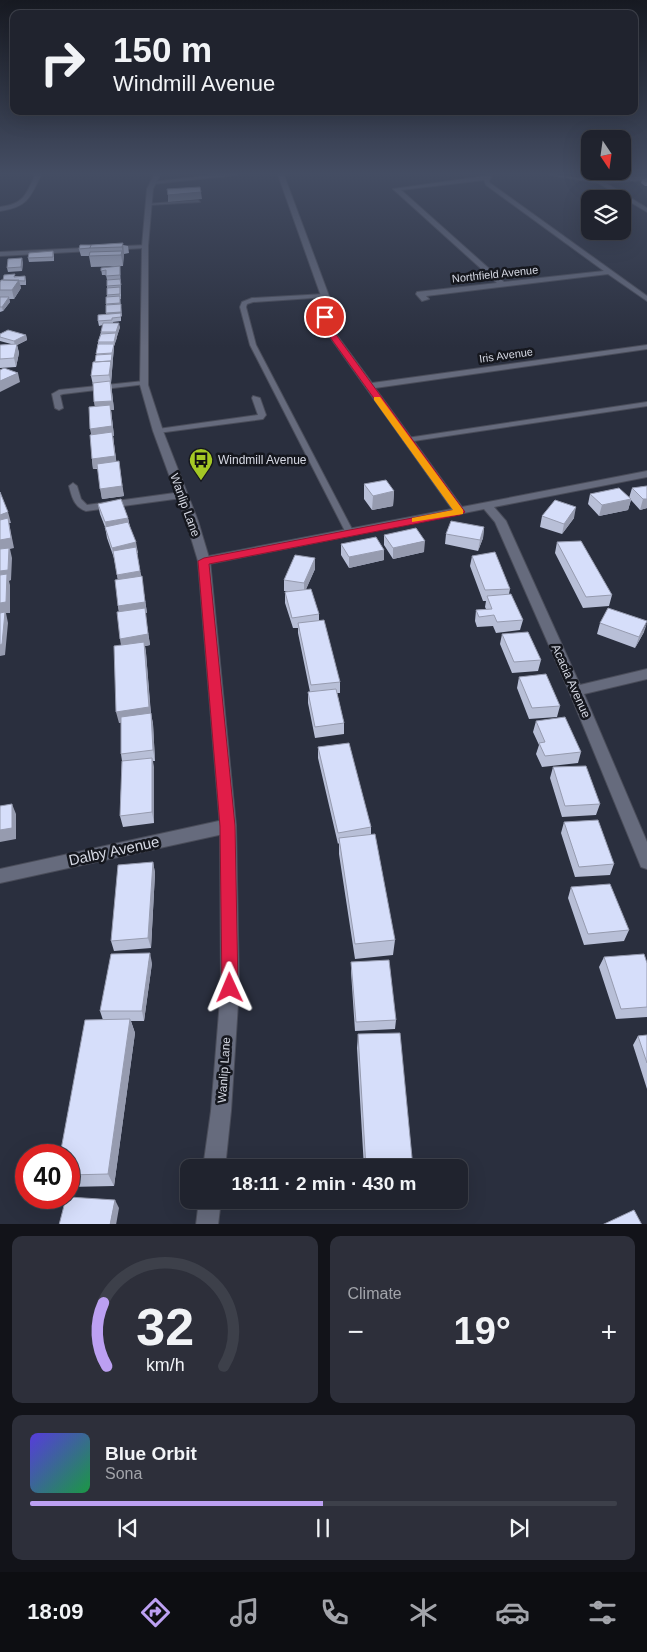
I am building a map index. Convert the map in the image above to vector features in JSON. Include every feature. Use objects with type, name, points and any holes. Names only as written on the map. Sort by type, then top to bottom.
[{"type":"street","name":"Wanlip Lane","points":[[146,232],[144,383],[158,431],[192,521],[204,561],[228,826],[230,988],[221,1111],[215,1159]]},
{"type":"street","points":[[302,232],[326,296],[325,317],[328,330],[460,512]]},
{"type":"street","points":[[444,232],[503,285]]},
{"type":"street","points":[[555,232],[647,299]]},
{"type":"street","points":[[0,254],[145,246]]},
{"type":"street","name":"Northfield Avenue","points":[[425,299],[420,294],[611,272]]},
{"type":"street","name":"Iris Avenue","points":[[368,386],[647,347]]},
{"type":"street","points":[[204,561],[647,474]]},
{"type":"street","name":"Acacia Avenue","points":[[486,506],[500,521],[576,691],[647,862]]},
{"type":"street","points":[[576,691],[647,674]]},
{"type":"street","name":"Dalby Avenue","points":[[0,876],[228,826]]},
{"type":"street","points":[[207,1224],[209,1209]]},
{"type":"lane","points":[[326,296],[252,300],[244,303],[243,307],[254,346],[350,533]]},
{"type":"lane","points":[[59,408],[56,394],[62,392],[144,383]]},
{"type":"lane","points":[[158,431],[260,417],[262,415],[256,398]]},
{"type":"lane","points":[[407,440],[647,404]]},
{"type":"lane","points":[[73,486],[77,502],[86,508],[182,495]]},
{"type":"building","points":[[123,243],[122,247],[90,248],[91,245]]},
{"type":"building","points":[[80,245],[91,245],[90,248],[79,249]]},
{"type":"building","points":[[53,251],[53,257],[28,258],[29,253]]},
{"type":"building","points":[[122,251],[121,255],[89,256],[90,252]]},
{"type":"building","points":[[22,258],[21,267],[7,268],[8,259]]},
{"type":"building","points":[[120,266],[120,275],[106,276],[106,270],[101,271],[101,268]]},
{"type":"building","points":[[15,274],[14,277],[25,276],[25,281],[3,280],[4,275]]},
{"type":"building","points":[[120,279],[121,285],[107,286],[107,280]]},
{"type":"building","points":[[1,280],[19,280],[12,290],[0,290]]},
{"type":"building","points":[[120,287],[120,294],[107,295],[107,288]]},
{"type":"building","points":[[120,296],[120,303],[106,304],[106,297]]},
{"type":"building","points":[[0,297],[9,297],[2,307],[0,307]]},
{"type":"building","points":[[121,304],[121,312],[106,313],[106,305]]},
{"type":"building","points":[[121,313],[121,317],[98,321],[98,315]]},
{"type":"building","points":[[103,323],[119,323],[116,332],[101,332]]},
{"type":"building","points":[[8,330],[26,335],[14,341],[0,337],[0,334]]},
{"type":"building","points":[[116,333],[114,342],[98,342],[101,334]]},
{"type":"building","points":[[17,344],[14,358],[0,359],[0,345]]},
{"type":"building","points":[[98,344],[114,344],[112,353],[96,354]]},
{"type":"building","points":[[112,354],[111,363],[111,361],[95,362],[96,355]]},
{"type":"building","points":[[111,361],[109,375],[91,376],[93,362]]},
{"type":"building","points":[[4,368],[18,373],[0,381],[0,370]]},
{"type":"building","points":[[110,381],[112,401],[94,402],[93,383]]},
{"type":"building","points":[[110,405],[112,426],[90,429],[89,407]]},
{"type":"building","points":[[112,432],[115,456],[92,459],[90,435]]},
{"type":"building","points":[[119,461],[122,486],[100,489],[97,464]]},
{"type":"building","points":[[386,480],[394,491],[373,496],[364,484]]},
{"type":"building","points":[[647,486],[647,499],[643,499],[632,488]]},
{"type":"building","points":[[619,488],[631,499],[602,505],[590,494]]},
{"type":"building","points":[[0,492],[8,512],[0,515]]},
{"type":"building","points":[[121,499],[128,518],[105,522],[98,504]]},
{"type":"building","points":[[555,500],[576,507],[564,524],[542,516]]},
{"type":"building","points":[[8,518],[11,538],[0,540],[0,520]]},
{"type":"building","points":[[451,521],[484,527],[480,540],[446,534]]},
{"type":"building","points":[[128,522],[136,542],[112,548],[105,527]]},
{"type":"building","points":[[416,528],[425,541],[393,548],[384,535]]},
{"type":"building","points":[[376,537],[384,550],[349,557],[341,544]]},
{"type":"building","points":[[581,541],[612,595],[586,597],[557,542]]},
{"type":"building","points":[[136,547],[140,571],[117,575],[113,551]]},
{"type":"building","points":[[9,548],[8,570],[0,571],[0,549]]},
{"type":"building","points":[[495,552],[510,589],[485,590],[472,556]]},
{"type":"building","points":[[295,555],[315,558],[304,583],[284,580]]},
{"type":"building","points":[[7,574],[6,602],[0,603],[0,575]]},
{"type":"building","points":[[142,576],[145,602],[118,606],[115,580]]},
{"type":"building","points":[[311,589],[319,614],[292,618],[285,592]]},
{"type":"building","points":[[511,594],[523,620],[497,622],[494,615],[479,617],[476,610],[492,609],[487,596]]},
{"type":"building","points":[[145,608],[148,634],[120,639],[117,612]]},
{"type":"building","points":[[608,608],[647,621],[639,637],[600,623]]},
{"type":"building","points":[[5,612],[2,644],[0,645],[0,613]]},
{"type":"building","points":[[324,620],[340,682],[311,685],[298,623]]},
{"type":"building","points":[[528,632],[541,660],[514,662],[502,634]]},
{"type":"building","points":[[144,642],[149,707],[116,712],[114,646]]},
{"type":"building","points":[[546,674],[560,706],[532,708],[519,677]]},
{"type":"building","points":[[336,689],[344,723],[315,727],[308,692]]},
{"type":"building","points":[[151,713],[153,750],[121,754],[121,717]]},
{"type":"building","points":[[565,717],[581,752],[545,756],[539,743],[545,742],[536,721]]},
{"type":"building","points":[[349,743],[371,827],[338,833],[318,747]]},
{"type":"building","points":[[152,758],[152,812],[120,816],[122,761]]},
{"type":"building","points":[[586,766],[600,804],[565,806],[553,767]]},
{"type":"building","points":[[12,804],[12,828],[0,830],[0,806]]},
{"type":"building","points":[[598,820],[614,864],[579,867],[564,822]]},
{"type":"building","points":[[375,834],[395,940],[355,944],[339,838]]},
{"type":"building","points":[[153,862],[148,938],[111,941],[118,865]]},
{"type":"building","points":[[610,884],[629,930],[588,934],[571,887]]},
{"type":"building","points":[[150,953],[142,1011],[100,1011],[111,954]]},
{"type":"building","points":[[644,954],[647,963],[647,1007],[621,1009],[604,957]]},
{"type":"building","points":[[389,960],[396,1020],[356,1022],[351,962]]},
{"type":"building","points":[[130,1019],[108,1174],[80,1175],[80,1144],[62,1144],[85,1020]]},
{"type":"building","points":[[400,1033],[412,1159],[365,1159],[358,1034]]},
{"type":"building","points":[[647,1035],[647,1063],[638,1036]]},
{"type":"building","points":[[80,1198],[115,1200],[110,1224],[59,1224],[63,1209],[80,1209]]},
{"type":"building","points":[[634,1210],[641,1224],[604,1224]]},
{"type":"slow traffic","points":[[377,398],[460,512],[416,520]]},
{"type":"place","name":"Windmill Avenue","points":[[201,481]]},
{"type":"route","points":[[230,988],[228,826],[208,626],[204,561],[460,512],[328,330],[325,317]]}]
